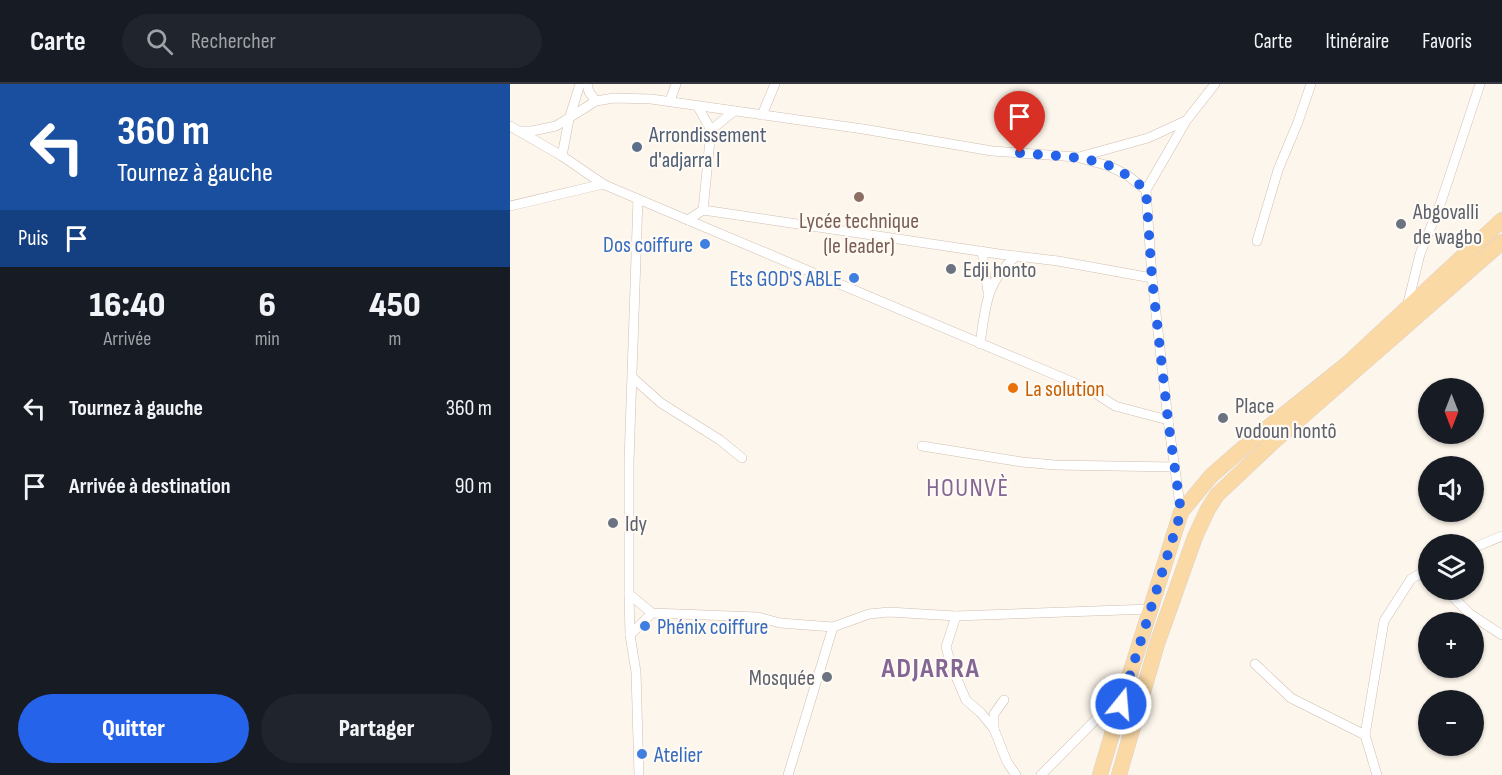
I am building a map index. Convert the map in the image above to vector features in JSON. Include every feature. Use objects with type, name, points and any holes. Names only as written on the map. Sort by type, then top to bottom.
[{"type":"main road","points":[[1100,775],[1181,512],[1211,476],[1347,364],[1502,220]]},
{"type":"main road","points":[[1119,775],[1157,644],[1195,537],[1217,495],[1272,443],[1502,242]]},
{"type":"street","points":[[562,156],[569,119],[580,84]]},
{"type":"street","points":[[587,84],[589,92],[596,101]]},
{"type":"street","points":[[670,101],[676,84]]},
{"type":"street","points":[[762,115],[775,84]]},
{"type":"street","points":[[1181,512],[1152,278],[1146,190],[1186,121],[1215,84]]},
{"type":"street","points":[[1257,241],[1278,170],[1311,84]]},
{"type":"street","points":[[1407,310],[1420,254],[1441,202],[1480,84]]},
{"type":"street","points":[[513,129],[544,129],[556,126],[596,101],[633,98],[670,101],[992,151],[1077,157],[1109,166],[1127,175],[1146,190]]},
{"type":"street","points":[[698,106],[711,130],[703,210]]},
{"type":"street","points":[[711,130],[734,111]]},
{"type":"street","points":[[1077,157],[1148,138],[1186,121]]},
{"type":"street","points":[[513,129],[562,156],[603,184],[638,200],[1089,389],[1115,406],[1168,420]]},
{"type":"street","points":[[510,206],[603,184]]},
{"type":"street","points":[[638,200],[629,461],[629,594],[630,635],[636,672],[639,775]]},
{"type":"street","points":[[688,220],[703,210],[1058,261],[1152,278]]},
{"type":"street","points":[[981,344],[988,292],[982,251]]},
{"type":"street","points":[[988,292],[1007,264],[1016,256]]},
{"type":"street","points":[[633,378],[661,403],[700,426],[742,458]]},
{"type":"street","points":[[922,446],[1055,465],[1174,467]]},
{"type":"street","points":[[1484,543],[1502,536]]},
{"type":"street","points":[[1377,775],[1365,735],[1384,621],[1411,579],[1418,576]]},
{"type":"street","points":[[629,594],[652,613],[758,617],[780,623],[833,627],[869,614],[890,612],[956,616],[1151,609]]},
{"type":"street","points":[[1456,600],[1470,614],[1502,635]]},
{"type":"street","points":[[630,635],[652,613]]},
{"type":"street","points":[[956,616],[946,647],[951,665],[966,700],[994,729],[1007,762],[1016,775]]},
{"type":"street","points":[[788,775],[833,627]]},
{"type":"street","points":[[1255,664],[1291,698],[1365,735]]},
{"type":"street","points":[[1041,775],[1125,690]]},
{"type":"street","points":[[994,729],[994,714],[1004,700]]},
{"type":"place","name":"Arrondissement d'adjarra I","points":[[637,147]]},
{"type":"place","name":"Lycée technique (le leader)","points":[[859,197]]},
{"type":"place","name":"Abgovalli de wagbo","points":[[1401,224]]},
{"type":"place","name":"Dos coiffure","points":[[705,244]]},
{"type":"place","name":"Edji honto","points":[[951,269]]},
{"type":"place","name":"Ets GOD'S ABLE","points":[[854,278]]},
{"type":"place","name":"La solution","points":[[1013,388]]},
{"type":"place","name":"Place vodoun hontô","points":[[1223,418]]},
{"type":"place","name":"Idy","points":[[613,523]]},
{"type":"place","name":"Phénix coiffure","points":[[645,626]]},
{"type":"place","name":"Mosquée","points":[[827,677]]},
{"type":"place","name":"Atelier","points":[[642,754]]},
{"type":"district","name":"HOUNVÈ","points":[[968,487]]},
{"type":"district","name":"ADJARRA","points":[[931,667]]},
{"type":"route","points":[[1020,153],[1077,157],[1109,166],[1127,175],[1146,190],[1152,278],[1181,512],[1121,704]]}]
